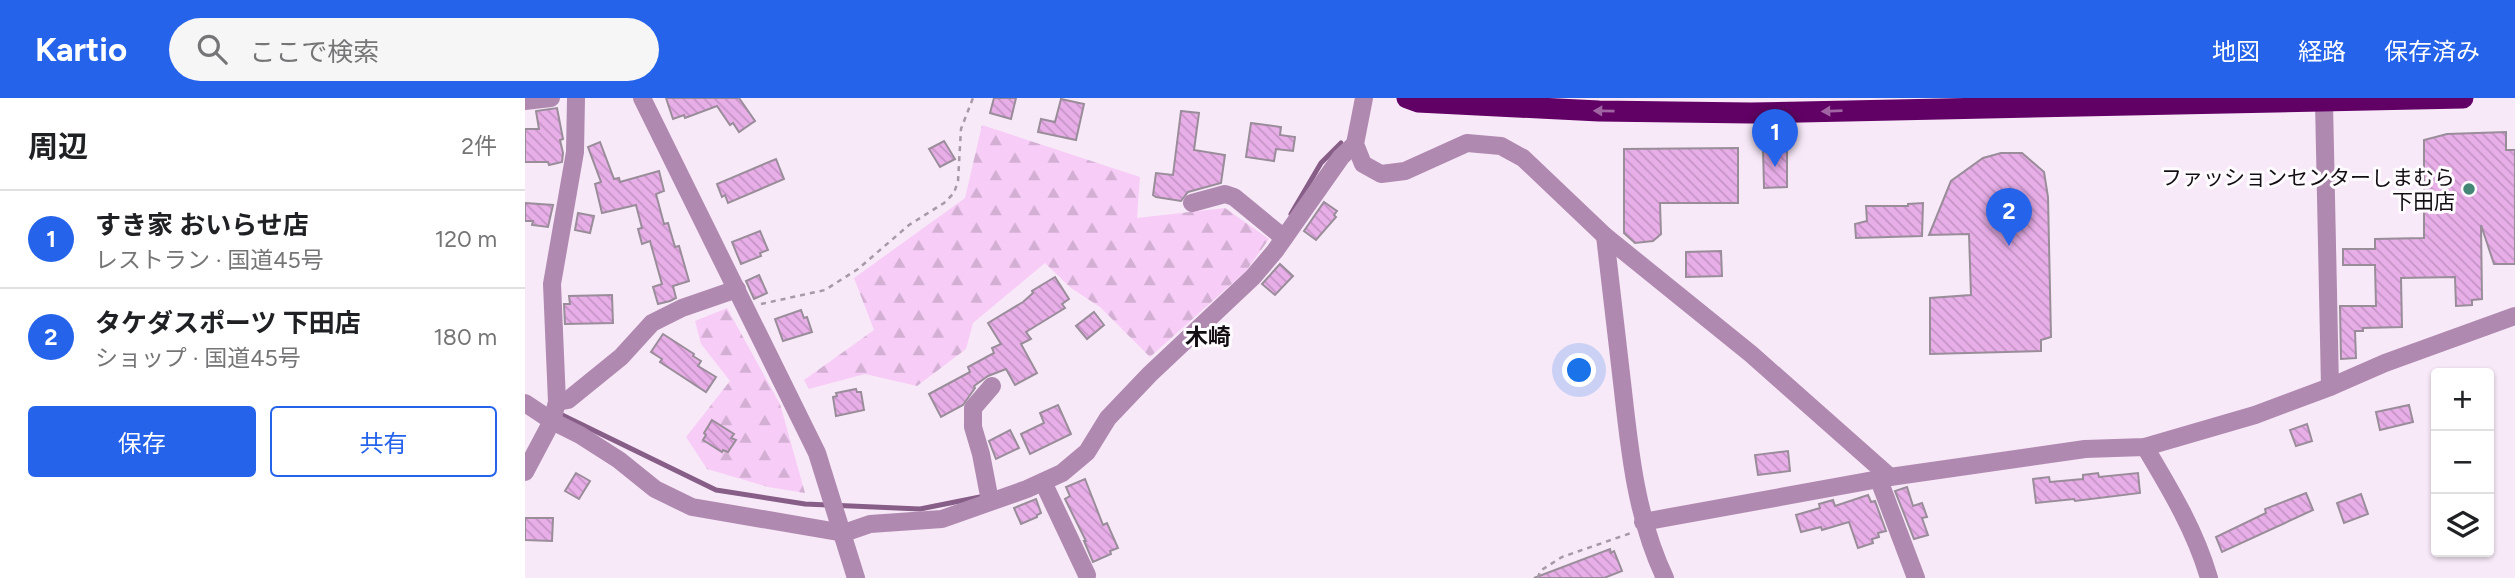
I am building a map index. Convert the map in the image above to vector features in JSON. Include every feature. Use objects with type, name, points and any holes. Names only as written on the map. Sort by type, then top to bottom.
[{"type":"highway","points":[[1407,98],[1418,102],[1599,111],[1751,113],[1943,101],[2324,102],[2463,98]]},
{"type":"street","points":[[525,101],[551,98]]},
{"type":"street","points":[[525,472],[552,421],[557,402],[552,284],[575,152],[576,98]]},
{"type":"street","points":[[642,98],[817,453],[856,578]]},
{"type":"street","points":[[1364,98],[1355,144],[1363,164],[1381,174],[1405,171],[1467,143],[1500,146],[1523,158],[1605,236],[1751,354],[1884,479],[1916,578]]},
{"type":"street","points":[[2324,102],[2330,387]]},
{"type":"street","points":[[525,403],[619,460],[655,489],[692,507],[844,533],[870,524],[942,519],[1043,482],[1062,473],[1087,452],[1108,418],[1150,374],[1253,277],[1341,157],[1355,144]]},
{"type":"street","points":[[1192,203],[1225,194],[1234,197],[1284,238]]},
{"type":"street","points":[[1605,236],[1630,451],[1644,525],[1651,550],[1665,578]]},
{"type":"street","points":[[557,402],[568,400],[621,357],[652,323],[682,308],[737,289]]},
{"type":"street","points":[[1644,525],[1884,479],[2085,449],[2145,447],[2255,415],[2385,363],[2515,316]]},
{"type":"street","points":[[990,501],[973,427],[973,408],[992,386]]},
{"type":"street","points":[[2145,447],[2178,501],[2196,540],[2209,578]]},
{"type":"street","points":[[1043,482],[1087,575]]},
{"type":"path","points":[[747,308],[825,290],[858,269],[909,225],[944,203],[954,193],[958,181],[961,129],[973,98]]},
{"type":"path","points":[[1538,578],[1540,571],[1562,557],[1644,525]]},
{"type":"green space","points":[[982,125],[1140,177],[1137,218],[1225,208],[1269,239],[1246,271],[1150,357],[1100,307],[1071,288],[1045,263],[973,323],[966,349],[917,386],[865,374],[809,389],[804,380],[874,330],[854,278],[965,198]]},
{"type":"green space","points":[[727,308],[780,404],[805,493],[768,487],[707,469],[686,437],[730,381],[701,344],[695,321]]},
{"type":"building","points":[[666,98],[739,98],[755,121],[739,132],[733,123],[730,125],[717,106],[685,118],[684,115],[673,119]]},
{"type":"building","points":[[994,98],[1016,98],[1011,119],[990,113]]},
{"type":"building","points":[[1061,99],[1084,104],[1076,140],[1038,132],[1041,119],[1055,122]]},
{"type":"building","points":[[557,108],[563,139],[560,140],[562,162],[549,165],[548,162],[525,162],[525,129],[539,129],[536,111]]},
{"type":"building","points":[[1181,111],[1199,113],[1194,150],[1225,155],[1221,183],[1188,192],[1181,201],[1153,195],[1156,173],[1173,175]]},
{"type":"building","points":[[1251,123],[1281,127],[1280,135],[1295,137],[1293,151],[1276,149],[1274,161],[1246,157]]},
{"type":"building","points":[[2506,132],[2506,150],[2515,150],[2515,264],[2494,264],[2481,225],[2482,299],[2472,300],[2472,305],[2456,306],[2455,277],[2401,278],[2402,327],[2363,328],[2363,331],[2355,331],[2356,358],[2341,359],[2340,306],[2376,306],[2375,265],[2343,265],[2343,249],[2375,249],[2375,239],[2424,238],[2424,140],[2447,134]]},
{"type":"building","points":[[944,141],[955,159],[940,167],[929,149]]},
{"type":"building","points":[[600,142],[614,179],[619,178],[620,182],[659,171],[664,191],[656,194],[664,224],[668,223],[675,247],[679,246],[689,281],[673,286],[676,298],[670,301],[658,304],[653,287],[662,284],[650,241],[642,244],[638,229],[642,228],[636,205],[602,213],[595,184],[601,182],[588,147]]},
{"type":"building","points":[[1763,147],[1787,147],[1787,187],[1764,188]]},
{"type":"building","points":[[1738,148],[1738,203],[1660,203],[1661,234],[1653,241],[1635,243],[1624,233],[1624,149]]},
{"type":"building","points":[[2001,153],[2022,153],[2044,172],[2048,197],[2051,337],[2041,340],[2041,351],[1930,354],[1930,298],[1971,295],[1969,234],[1929,235],[1951,181],[1983,158]]},
{"type":"building","points":[[776,159],[784,179],[728,203],[725,195],[722,197],[717,184]]},
{"type":"building","points":[[1324,202],[1337,211],[1334,215],[1336,217],[1316,240],[1304,231]]},
{"type":"building","points":[[525,203],[553,205],[548,227],[532,225],[533,221],[525,221]]},
{"type":"building","points":[[1923,203],[1922,236],[1856,238],[1855,224],[1867,221],[1866,206],[1908,206]]},
{"type":"building","points":[[578,213],[594,216],[590,233],[575,230]]},
{"type":"building","points":[[760,231],[768,250],[760,253],[761,256],[741,264],[732,242]]},
{"type":"building","points":[[1721,251],[1722,276],[1686,277],[1686,252]]},
{"type":"building","points":[[1280,264],[1293,276],[1275,295],[1262,284]]},
{"type":"building","points":[[759,275],[767,293],[754,299],[746,281]]},
{"type":"building","points":[[1055,277],[1069,299],[1062,304],[1065,308],[1026,332],[1031,339],[1021,344],[1037,373],[1015,385],[1006,369],[988,376],[974,386],[963,405],[941,417],[929,394],[970,372],[968,367],[994,353],[992,348],[1001,344],[988,323],[1023,302],[1032,291]]},
{"type":"building","points":[[612,295],[613,323],[565,324],[564,304],[570,304],[569,296]]},
{"type":"building","points":[[801,310],[804,318],[807,317],[812,332],[783,341],[775,319]]},
{"type":"building","points":[[1094,312],[1104,325],[1087,339],[1076,326]]},
{"type":"building","points":[[663,334],[694,354],[693,356],[701,361],[698,366],[716,377],[706,392],[660,362],[662,359],[651,352]]},
{"type":"building","points":[[856,389],[861,392],[864,410],[836,416],[833,397],[837,396],[836,393]]},
{"type":"building","points":[[1058,405],[1071,434],[1030,454],[1021,434],[1044,423],[1040,413]]},
{"type":"building","points":[[2409,405],[2413,422],[2380,430],[2376,412]]},
{"type":"building","points":[[712,420],[734,434],[731,438],[736,440],[728,452],[722,452],[703,440]]},
{"type":"building","points":[[2307,424],[2312,441],[2296,446],[2290,430]]},
{"type":"building","points":[[1010,430],[1019,448],[996,459],[989,441]]},
{"type":"building","points":[[1788,451],[1790,471],[1758,475],[1755,455]]},
{"type":"building","points":[[576,473],[590,481],[579,499],[565,491]]},
{"type":"building","points":[[2098,473],[2099,477],[2138,473],[2140,493],[2036,503],[2033,479],[2049,477],[2050,482],[2083,479],[2083,475]]},
{"type":"building","points":[[1085,479],[1103,525],[1107,523],[1118,548],[1093,562],[1086,541],[1065,499],[1070,496],[1066,487]]},
{"type":"building","points":[[1907,487],[1913,506],[1922,503],[1927,517],[1922,518],[1928,535],[1914,539],[1895,491]]},
{"type":"building","points":[[2306,493],[2313,510],[2222,552],[2216,537],[2266,513],[2265,509]]},
{"type":"building","points":[[2361,494],[2368,514],[2344,523],[2337,503]]},
{"type":"building","points":[[1868,495],[1871,502],[1875,501],[1886,531],[1878,533],[1879,537],[1872,539],[1873,543],[1858,548],[1849,522],[1822,530],[1821,527],[1801,532],[1796,515],[1820,508],[1819,504],[1833,500],[1835,506]]},
{"type":"building","points":[[1036,499],[1041,513],[1021,524],[1014,508]]},
{"type":"building","points":[[525,518],[553,518],[552,541],[525,540]]},
{"type":"building","points":[[1610,549],[1611,553],[1614,551],[1622,571],[1604,578],[1534,578]]},
{"type":"waterway","points":[[1291,214],[1321,163],[1341,143]]},
{"type":"waterway","points":[[558,413],[716,490],[805,504],[920,509],[980,497]]},
{"type":"place","name":"すき家 おいらせ店","points":[[1775,167]]},
{"type":"place","name":"ファッションセンターしまむら 下田店","points":[[2469,189]]},
{"type":"place","name":"タケダスポーツ 下田店","points":[[2009,246]]},
{"type":"district","name":"木崎","points":[[1208,337]]}]
